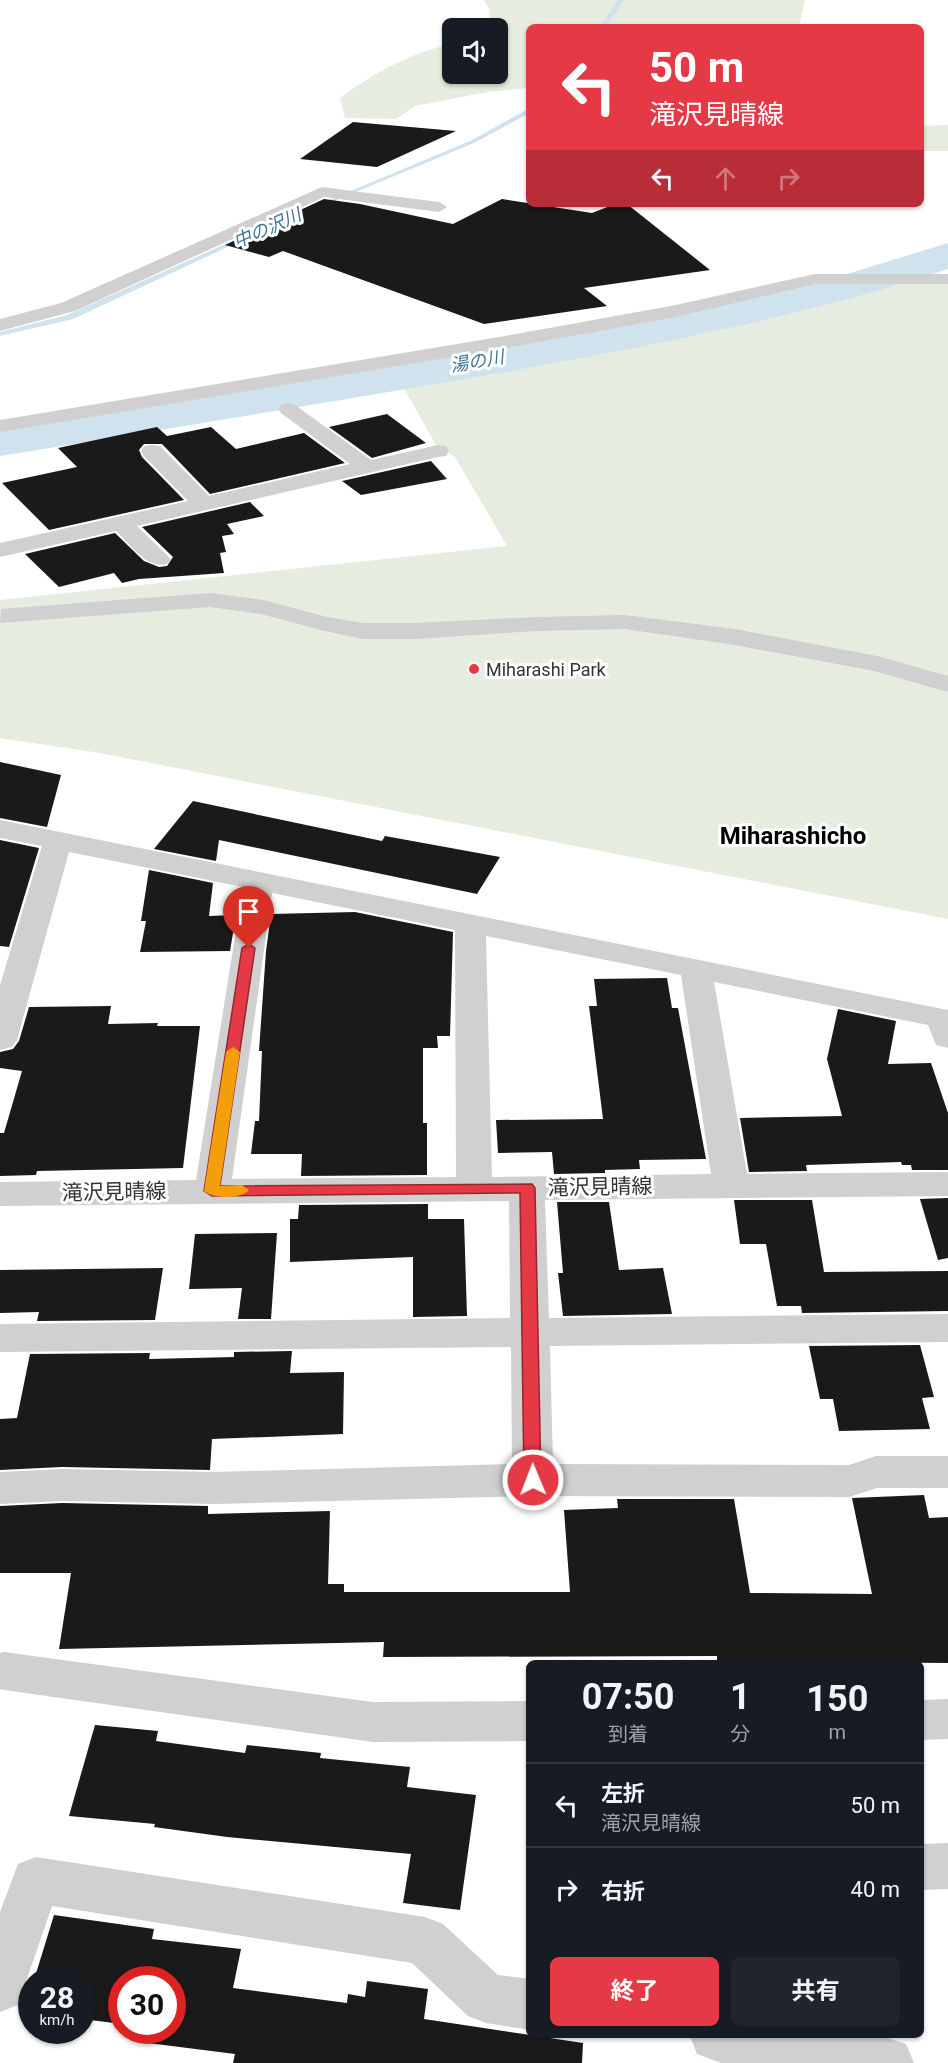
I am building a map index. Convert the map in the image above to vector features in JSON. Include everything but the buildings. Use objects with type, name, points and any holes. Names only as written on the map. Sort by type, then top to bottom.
[{"type":"street","points":[[0,325],[68,307],[336,194],[439,207]]},
{"type":"street","points":[[0,426],[505,342],[676,311],[788,284],[840,278],[944,279]]},
{"type":"street","points":[[288,409],[367,467]]},
{"type":"street","points":[[152,451],[204,504]]},
{"type":"street","points":[[0,550],[438,451]]},
{"type":"street","points":[[121,523],[159,559]]},
{"type":"street","points":[[1,616],[210,600],[263,607],[325,624],[363,631],[416,632],[536,624],[624,622],[735,637],[877,664],[948,684]]},
{"type":"street","points":[[0,829],[942,1018],[948,1038]]},
{"type":"street","points":[[0,1040],[58,840]]},
{"type":"street","points":[[212,1191],[259,881]]},
{"type":"street","points":[[470,923],[474,1188]]},
{"type":"street","points":[[696,970],[731,1185]]},
{"type":"street","name":"滝沢見晴線","points":[[0,1194],[948,1184]]},
{"type":"street","points":[[527,1188],[533,1480]]},
{"type":"street","points":[[0,1338],[948,1328]]},
{"type":"street","points":[[0,1488],[62,1485],[214,1488],[533,1480],[849,1480],[876,1472],[948,1472]]},
{"type":"street","points":[[4,1671],[373,1722],[526,1722]]},
{"type":"street","points":[[924,1719],[948,1719]]},
{"type":"street","points":[[924,1867],[948,1866]]},
{"type":"street","points":[[0,1987],[36,1880],[425,1941],[486,1998],[526,2005]]},
{"type":"street","points":[[729,2038],[887,2063]]},
{"type":"shaded area","points":[[484,0],[805,0],[800,24],[526,24],[526,88],[488,92],[415,106],[396,119],[345,118],[340,98],[366,80],[394,65],[422,52],[442,47],[442,84],[508,84],[508,18],[489,18],[490,11]]},
{"type":"shaded area","points":[[948,125],[948,151],[924,151],[924,126]]},
{"type":"shaded area","name":"Miharashi Park","points":[[885,282],[948,283],[948,919],[100,753],[0,738],[0,600],[507,546],[455,457],[436,445],[401,383],[692,336],[791,312]]},
{"type":"waterway","name":"中の沢川","points":[[605,24],[621,0]]},
{"type":"waterway","name":"中の沢川","points":[[313,208],[472,142],[526,112]]},
{"type":"waterway","name":"中の沢川","points":[[0,334],[70,317],[243,238]]},
{"type":"waterway","name":"湯の川","points":[[0,441],[310,392],[667,329],[859,284],[948,255]]},
{"type":"slow traffic","points":[[233,1052],[212,1191],[242,1190]]},
{"type":"place","name":"Miharashi Park","points":[[474,669]]},
{"type":"district","name":"Miharashicho","points":[[793,836]]},
{"type":"route","points":[[249,948],[212,1191],[527,1188],[533,1480]]}]
